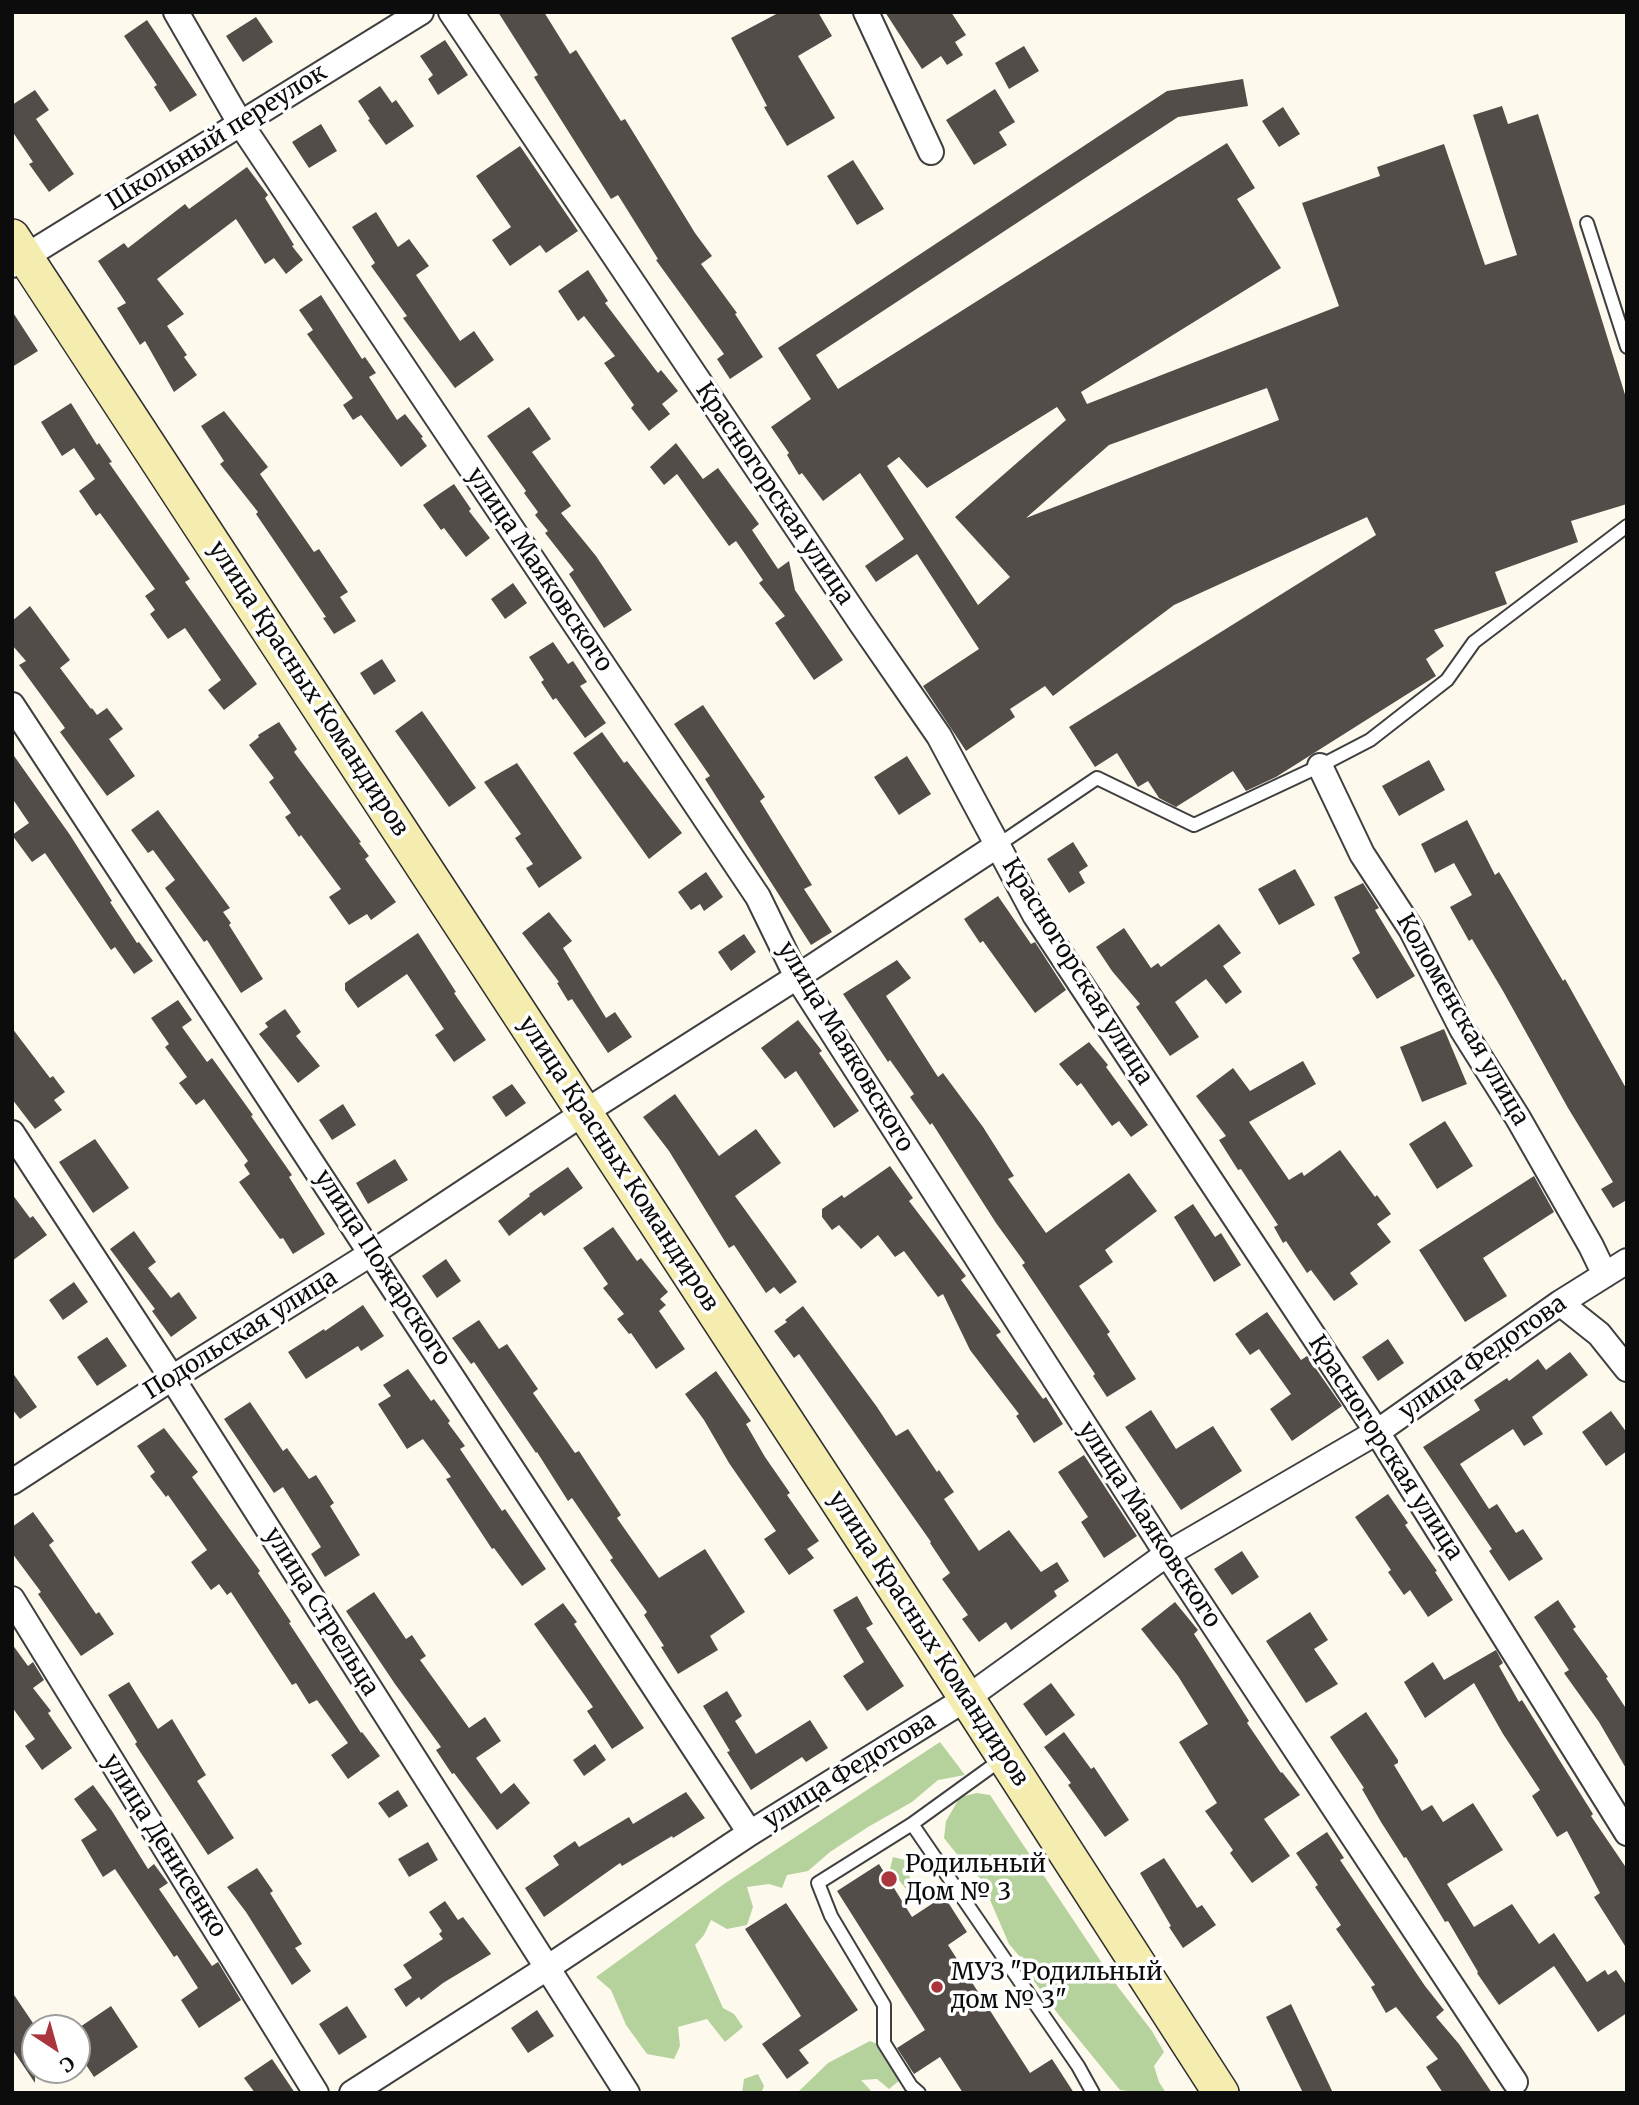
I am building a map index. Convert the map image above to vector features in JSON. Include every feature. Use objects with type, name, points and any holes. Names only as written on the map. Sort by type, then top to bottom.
[{"type":"street","name":"улица Маяковского","points":[[176,12],[240,123],[758,897],[797,977],[1167,1554],[1515,2082]]},
{"type":"street","name":"Школьный переулок","points":[[17,253],[240,123],[421,12]]},
{"type":"street","name":"Красногорская улица","points":[[451,12],[939,736],[1035,915],[1377,1432],[1627,1833]]},
{"type":"street","points":[[866,12],[931,152]]},
{"type":"street","name":"улица Красных Командиров","points":[[17,253],[584,1112],[967,1698],[1220,2093]]},
{"type":"street","name":"улица Пожарского","points":[[12,705],[750,1833]]},
{"type":"street","name":"Коломенская улица","points":[[1320,766],[1362,854],[1411,929],[1462,1028],[1518,1118],[1605,1275]]},
{"type":"street","name":"Подольская улица","points":[[12,1482],[372,1253],[584,1112],[998,845]]},
{"type":"street","name":"улица Стрельца","points":[[12,1133],[172,1378],[627,2093]]},
{"type":"street","name":"улица Федотова","points":[[352,2093],[750,1833],[967,1698],[1167,1554],[1377,1432],[1560,1303],[1627,1261]]},
{"type":"street","points":[[1560,1303],[1599,1334],[1627,1369]]},
{"type":"street","name":"улица Денисенко","points":[[12,1599],[316,2093]]},
{"type":"lane","points":[[1587,223],[1627,347]]},
{"type":"lane","points":[[998,845],[1097,778],[1194,825],[1320,766],[1370,740],[1436,689],[1447,680],[1474,642],[1627,526]]},
{"type":"lane","points":[[919,2093],[911,2086],[884,2043],[884,2005],[831,1916],[818,1883],[912,1824],[1005,1757]]},
{"type":"lane","points":[[912,1824],[1078,2066],[1093,2093]]},
{"type":"green space","points":[[940,1742],[965,1775],[938,1780],[912,1802],[830,1852],[808,1871],[787,1875],[782,1888],[769,1884],[747,1887],[753,1907],[747,1925],[727,1929],[711,1920],[704,1935],[695,1945],[723,2008],[734,2014],[743,2027],[725,2042],[707,2019],[678,2027],[680,2046],[674,2059],[647,2054],[626,2025],[611,1990],[596,1977],[724,1884]]},
{"type":"green space","points":[[977,1793],[990,1795],[1118,1987],[1152,2031],[1164,2052],[1154,2066],[1166,2093],[1120,2090],[1058,2014],[1009,1944],[981,1879],[944,1838],[946,1821],[960,1797]]},
{"type":"green space","points":[[893,1857],[905,1860],[911,1882],[921,1896],[908,1903],[906,1889],[890,1869]]},
{"type":"green space","points":[[870,2041],[895,2051],[912,2070],[889,2089],[877,2079],[861,2080],[873,2093],[797,2093],[828,2063]]},
{"type":"green space","points":[[758,2074],[764,2086],[761,2093],[742,2093],[744,2079]]},
{"type":"building","points":[[498,12],[544,12],[570,54],[576,50],[621,121],[625,119],[712,256],[701,264],[737,313],[735,314],[763,357],[730,379],[717,359],[724,354],[656,260],[658,259],[618,195],[611,199],[534,77],[538,75]]},
{"type":"building","points":[[780,12],[818,12],[832,36],[798,56],[835,118],[787,146],[764,107],[767,106],[731,38]]},
{"type":"building","points":[[885,12],[951,12],[966,35],[955,42],[963,55],[947,65],[941,56],[922,69]]},
{"type":"building","points":[[256,17],[273,42],[243,62],[226,36]]},
{"type":"building","points":[[147,20],[197,95],[170,112],[154,87],[157,85],[124,36]]},
{"type":"building","points":[[445,40],[468,75],[438,95],[428,79],[433,75],[420,56]]},
{"type":"building","points":[[1024,46],[1039,71],[1009,89],[995,63]]},
{"type":"building","points":[[1243,79],[1248,106],[1178,117],[816,355],[838,389],[1227,143],[1255,188],[1237,199],[1281,268],[1081,392],[1087,404],[1339,306],[1302,203],[1380,176],[1377,167],[1444,144],[1485,265],[1517,255],[1473,115],[1502,106],[1508,124],[1538,114],[1627,401],[1627,504],[1571,521],[1578,542],[1495,572],[1507,604],[1434,630],[1444,646],[1426,659],[1436,676],[1276,777],[1246,791],[1233,771],[1176,807],[1159,798],[1148,781],[1138,787],[1117,753],[1095,767],[1069,727],[1376,535],[1367,517],[1174,605],[1053,696],[1045,686],[1010,709],[1015,717],[966,751],[923,686],[979,649],[917,554],[876,582],[865,566],[904,539],[860,473],[823,501],[802,473],[799,475],[787,455],[789,453],[771,427],[811,399],[778,348],[1167,91]],"holes":[[[1267,388],[1279,420],[1026,518],[1109,445]],[[1057,407],[1066,420],[955,517],[1010,577],[978,605],[887,466],[899,457],[927,488]]]},
{"type":"building","points":[[380,86],[392,103],[396,100],[414,126],[386,145],[358,101]]},
{"type":"building","points":[[995,89],[1015,122],[999,132],[1007,145],[974,165],[946,120]]},
{"type":"building","points":[[35,90],[49,110],[36,119],[74,174],[49,192],[29,164],[33,162],[12,131],[12,105]]},
{"type":"building","points":[[1283,107],[1300,134],[1279,147],[1262,121]]},
{"type":"building","points":[[321,124],[337,151],[309,168],[292,142]]},
{"type":"building","points":[[520,146],[578,231],[546,253],[540,245],[510,266],[492,240],[511,227],[476,176]]},
{"type":"building","points":[[853,160],[884,209],[857,225],[827,176]]},
{"type":"building","points":[[247,167],[268,195],[265,198],[303,260],[286,274],[274,258],[265,264],[236,219],[157,279],[184,314],[167,326],[197,375],[174,392],[145,341],[140,345],[117,308],[126,303],[98,261],[124,243],[128,248],[185,204],[189,209]]},
{"type":"building","points":[[376,212],[398,247],[409,239],[429,266],[416,275],[460,341],[474,331],[494,360],[455,388],[403,318],[407,316],[371,266],[375,263],[352,227]]},
{"type":"building","points":[[588,270],[608,301],[605,303],[658,373],[661,370],[678,391],[662,404],[670,414],[649,431],[631,408],[634,405],[604,363],[615,356],[584,316],[578,321],[558,291]]},
{"type":"building","points":[[321,295],[362,359],[365,357],[376,373],[369,377],[397,420],[405,414],[423,437],[421,438],[427,446],[401,467],[361,415],[353,420],[343,405],[353,398],[307,334],[313,330],[299,310]]},
{"type":"building","points":[[12,311],[38,351],[12,367]]},
{"type":"building","points":[[71,403],[97,445],[99,443],[112,462],[109,463],[190,579],[185,582],[257,684],[224,710],[208,690],[221,680],[185,628],[168,639],[150,614],[155,610],[145,596],[155,589],[100,513],[96,516],[79,491],[95,479],[74,448],[62,456],[41,422]]},
{"type":"building","points":[[529,407],[551,439],[532,452],[571,506],[561,513],[596,556],[632,610],[604,628],[569,574],[574,570],[545,533],[548,531],[535,515],[538,512],[524,493],[526,491],[487,436]]},
{"type":"building","points":[[224,411],[268,467],[260,474],[314,552],[319,549],[348,592],[340,597],[356,621],[334,634],[323,618],[326,617],[256,514],[258,512],[220,464],[224,461],[201,426]]},
{"type":"building","points":[[676,443],[703,479],[718,468],[759,524],[752,530],[778,569],[789,561],[795,590],[843,660],[814,680],[775,623],[785,616],[759,583],[763,580],[736,541],[729,546],[677,474],[664,485],[650,467]]},
{"type":"building","points":[[454,484],[471,509],[469,511],[490,538],[466,557],[423,505]]},
{"type":"building","points":[[513,583],[527,603],[505,619],[491,599]]},
{"type":"building","points":[[30,606],[70,660],[60,668],[91,709],[97,715],[107,708],[123,729],[109,739],[135,776],[107,796],[60,732],[65,728],[19,665],[26,661],[12,645],[12,621]]},
{"type":"building","points":[[553,642],[568,664],[573,661],[587,682],[580,686],[606,723],[585,738],[556,698],[553,700],[529,657]]},
{"type":"building","points":[[382,659],[396,681],[374,695],[360,673]]},
{"type":"building","points":[[703,705],[765,797],[760,801],[812,885],[804,889],[832,932],[811,945],[705,779],[710,776],[674,724]]},
{"type":"building","points":[[422,711],[476,788],[449,807],[395,731]]},
{"type":"building","points":[[279,722],[297,749],[294,752],[361,842],[359,843],[369,856],[365,859],[396,902],[371,920],[367,914],[349,925],[329,897],[341,889],[285,817],[291,813],[269,782],[274,778],[249,745],[258,735]]},
{"type":"building","points":[[602,732],[682,833],[649,859],[573,753]]},
{"type":"building","points":[[12,753],[70,835],[137,943],[139,942],[153,961],[134,974],[115,947],[111,950],[45,853],[32,862],[12,835],[29,823],[12,798]]},
{"type":"building","points":[[907,756],[931,794],[899,815],[874,777]]},
{"type":"building","points":[[1429,760],[1445,790],[1399,816],[1382,786]]},
{"type":"building","points":[[517,763],[582,858],[539,888],[526,868],[533,864],[515,838],[521,834],[484,782]]},
{"type":"building","points":[[158,810],[230,908],[223,912],[231,923],[229,925],[263,979],[241,993],[207,940],[204,942],[165,888],[175,880],[153,850],[148,853],[131,830]]},
{"type":"building","points":[[1467,820],[1495,875],[1499,872],[1563,981],[1565,979],[1627,1090],[1627,1204],[1625,1201],[1613,1208],[1601,1189],[1613,1182],[1503,991],[1450,907],[1472,895],[1454,863],[1435,873],[1421,844]]},
{"type":"building","points":[[1073,842],[1088,866],[1079,872],[1085,883],[1069,893],[1047,859]]},
{"type":"building","points":[[1295,869],[1315,905],[1279,925],[1258,889]]},
{"type":"building","points":[[706,872],[723,897],[704,911],[700,904],[691,910],[678,892]]},
{"type":"building","points":[[1363,883],[1379,908],[1375,910],[1415,976],[1377,999],[1352,958],[1360,953],[1334,897]]},
{"type":"building","points":[[998,896],[1031,944],[1035,942],[1066,990],[1035,1013],[964,919]]},
{"type":"building","points":[[549,912],[572,941],[563,948],[606,1018],[615,1012],[632,1037],[608,1053],[572,999],[568,1001],[557,983],[559,982],[522,933]]},
{"type":"building","points":[[1219,924],[1241,953],[1223,966],[1242,992],[1226,1004],[1206,979],[1175,1002],[1199,1037],[1170,1056],[1136,1007],[1140,1004],[1096,947],[1124,928],[1151,968],[1158,963],[1161,967]]},
{"type":"building","points":[[418,933],[486,1040],[454,1062],[435,1035],[444,1029],[407,974],[358,1008],[345,990],[345,983]]},
{"type":"building","points":[[744,934],[756,952],[731,971],[718,952]]},
{"type":"building","points":[[897,960],[911,978],[886,996],[938,1077],[943,1073],[983,1127],[1014,1176],[1008,1179],[1046,1233],[1129,1173],[1157,1211],[1105,1250],[1113,1262],[1079,1286],[1110,1332],[1107,1334],[1136,1379],[1107,1397],[1093,1376],[1095,1374],[1022,1265],[1025,1263],[932,1123],[930,1125],[910,1097],[914,1094],[890,1060],[888,1062],[843,994]]},
{"type":"building","points":[[178,1000],[192,1020],[182,1027],[207,1062],[212,1058],[253,1115],[251,1116],[292,1175],[289,1177],[325,1234],[293,1254],[239,1182],[250,1174],[244,1165],[248,1161],[204,1099],[196,1105],[179,1083],[187,1077],[165,1047],[169,1044],[151,1018]]},
{"type":"building","points":[[285,1009],[301,1032],[296,1036],[320,1066],[298,1083],[259,1034],[268,1027],[265,1023]]},
{"type":"building","points":[[798,1020],[822,1051],[819,1053],[859,1111],[834,1128],[796,1071],[785,1079],[761,1048]]},
{"type":"building","points":[[12,1028],[50,1078],[53,1076],[65,1092],[54,1100],[62,1110],[35,1129],[12,1099]]},
{"type":"building","points":[[1444,1029],[1467,1084],[1422,1102],[1400,1047]]},
{"type":"building","points":[[1089,1042],[1108,1065],[1106,1067],[1148,1125],[1131,1137],[1119,1121],[1112,1126],[1081,1083],[1077,1086],[1059,1064]]},
{"type":"building","points":[[1303,1061],[1316,1084],[1249,1122],[1289,1180],[1302,1172],[1304,1176],[1340,1150],[1391,1214],[1377,1224],[1391,1242],[1350,1273],[1358,1284],[1334,1301],[1311,1270],[1307,1273],[1286,1241],[1283,1243],[1274,1227],[1278,1225],[1219,1140],[1226,1136],[1196,1096],[1233,1068],[1250,1091]]},
{"type":"building","points":[[512,1084],[526,1103],[506,1117],[492,1097]]},
{"type":"building","points":[[675,1094],[719,1156],[756,1129],[781,1163],[735,1196],[797,1282],[780,1294],[774,1287],[766,1293],[734,1245],[729,1248],[669,1151],[643,1117]]},
{"type":"building","points":[[343,1104],[356,1125],[332,1140],[319,1120]]},
{"type":"building","points":[[1445,1121],[1473,1166],[1437,1189],[1409,1144]]},
{"type":"building","points":[[95,1139],[129,1188],[93,1213],[59,1162]]},
{"type":"building","points":[[395,1159],[408,1180],[368,1204],[356,1183]]},
{"type":"building","points":[[890,1166],[913,1198],[909,1201],[966,1276],[961,1280],[1001,1332],[996,1335],[1043,1399],[1046,1397],[1063,1424],[1034,1443],[1016,1416],[1019,1414],[970,1350],[943,1294],[938,1297],[904,1251],[895,1257],[878,1235],[861,1249],[839,1225],[832,1230],[822,1217],[822,1209],[842,1195],[844,1198]]},
{"type":"building","points":[[568,1167],[583,1188],[544,1216],[541,1212],[509,1236],[498,1221],[530,1196],[529,1194]]},
{"type":"building","points":[[1534,1176],[1554,1212],[1483,1258],[1507,1296],[1465,1322],[1419,1250]]},
{"type":"building","points":[[12,1194],[47,1235],[12,1261]]},
{"type":"building","points":[[1193,1204],[1215,1237],[1221,1233],[1241,1265],[1214,1282],[1174,1217]]},
{"type":"building","points":[[613,1227],[637,1261],[641,1258],[668,1292],[660,1299],[666,1305],[659,1311],[685,1349],[656,1369],[631,1333],[629,1334],[617,1319],[624,1314],[603,1288],[608,1284],[583,1248]]},
{"type":"building","points":[[134,1231],[156,1262],[148,1268],[171,1298],[179,1292],[197,1318],[171,1337],[152,1311],[155,1309],[110,1249]]},
{"type":"building","points":[[446,1259],[461,1281],[437,1298],[422,1276]]},
{"type":"building","points":[[74,1282],[88,1302],[63,1320],[49,1300]]},
{"type":"building","points":[[363,1305],[384,1336],[361,1351],[358,1346],[306,1379],[288,1352]]},
{"type":"building","points":[[803,1306],[896,1436],[908,1429],[937,1472],[939,1470],[954,1492],[944,1499],[979,1551],[1009,1530],[1041,1572],[1057,1562],[1069,1581],[1054,1591],[1057,1596],[1011,1630],[1006,1622],[979,1642],[962,1619],[968,1615],[942,1579],[950,1573],[931,1542],[799,1354],[794,1358],[774,1331]]},
{"type":"building","points":[[1267,1312],[1301,1360],[1307,1356],[1342,1406],[1292,1441],[1270,1409],[1291,1394],[1259,1349],[1250,1355],[1235,1334]]},
{"type":"building","points":[[479,1320],[499,1349],[507,1344],[538,1389],[533,1393],[575,1453],[579,1451],[621,1515],[617,1518],[659,1578],[705,1549],[745,1612],[710,1636],[718,1650],[678,1674],[644,1615],[647,1612],[610,1560],[613,1558],[572,1498],[568,1501],[474,1362],[471,1364],[452,1338]]},
{"type":"building","points":[[107,1337],[127,1366],[97,1386],[77,1357]]},
{"type":"building","points":[[1388,1339],[1404,1363],[1378,1381],[1362,1357]]},
{"type":"building","points":[[1570,1352],[1588,1375],[1532,1417],[1543,1434],[1524,1446],[1513,1429],[1460,1464],[1489,1509],[1497,1504],[1516,1533],[1523,1529],[1543,1559],[1509,1581],[1489,1551],[1492,1549],[1423,1447],[1480,1410],[1474,1400],[1507,1378],[1509,1381],[1538,1359],[1546,1370]]},
{"type":"building","points":[[408,1369],[431,1401],[434,1399],[450,1421],[448,1423],[465,1446],[460,1449],[546,1569],[522,1586],[494,1548],[492,1549],[446,1479],[451,1477],[423,1439],[407,1449],[378,1404],[391,1396],[383,1385]]},
{"type":"building","points":[[716,1371],[751,1421],[746,1424],[790,1493],[787,1495],[819,1541],[807,1549],[814,1558],[789,1575],[764,1539],[776,1531],[685,1394]]},
{"type":"building","points":[[12,1372],[37,1407],[20,1419],[12,1409]]},
{"type":"building","points":[[250,1402],[283,1451],[287,1448],[309,1479],[316,1475],[334,1503],[330,1506],[360,1555],[325,1577],[311,1554],[321,1547],[283,1487],[274,1493],[224,1419]]},
{"type":"building","points":[[1151,1410],[1176,1449],[1213,1426],[1242,1471],[1181,1510],[1125,1427]]},
{"type":"building","points":[[1611,1411],[1627,1433],[1627,1451],[1606,1466],[1582,1432]]},
{"type":"building","points":[[164,1428],[198,1472],[192,1477],[260,1571],[258,1573],[291,1622],[289,1623],[361,1733],[380,1756],[348,1779],[331,1755],[348,1743],[317,1700],[309,1704],[296,1683],[292,1685],[231,1592],[227,1595],[219,1584],[211,1590],[191,1562],[207,1550],[168,1495],[166,1497],[150,1476],[155,1472],[137,1446]]},
{"type":"building","points":[[1084,1455],[1137,1536],[1104,1558],[1081,1522],[1088,1517],[1058,1472]]},
{"type":"building","points":[[1388,1494],[1453,1600],[1428,1617],[1410,1590],[1404,1595],[1388,1572],[1391,1570],[1355,1517]]},
{"type":"building","points":[[33,1512],[54,1541],[49,1545],[96,1614],[99,1612],[114,1634],[81,1656],[38,1594],[41,1592],[12,1553],[12,1527]]},
{"type":"building","points":[[1242,1551],[1259,1577],[1232,1595],[1214,1569]]},
{"type":"building","points":[[374,1592],[406,1639],[412,1635],[426,1656],[420,1660],[469,1728],[485,1717],[501,1741],[476,1758],[501,1794],[514,1783],[530,1803],[497,1830],[454,1773],[452,1774],[436,1750],[441,1747],[346,1611]]},
{"type":"building","points":[[857,1596],[873,1624],[866,1628],[904,1686],[867,1711],[843,1676],[864,1662],[833,1610]]},
{"type":"building","points":[[1558,1600],[1576,1627],[1573,1629],[1608,1677],[1606,1678],[1627,1710],[1627,1770],[1599,1722],[1564,1673],[1569,1670],[1534,1617]]},
{"type":"building","points":[[1175,1602],[1198,1630],[1194,1634],[1249,1721],[1247,1723],[1281,1773],[1300,1795],[1264,1819],[1290,1856],[1252,1883],[1230,1853],[1233,1850],[1205,1811],[1217,1803],[1179,1742],[1208,1724],[1178,1676],[1141,1629]]},
{"type":"building","points":[[563,1603],[577,1622],[574,1624],[644,1728],[612,1749],[587,1711],[593,1707],[534,1624]]},
{"type":"building","points":[[1310,1612],[1328,1640],[1314,1649],[1338,1684],[1306,1703],[1266,1641]]},
{"type":"building","points":[[12,1644],[28,1666],[33,1662],[44,1680],[33,1688],[51,1711],[48,1713],[72,1748],[42,1770],[25,1746],[35,1739],[12,1707]]},
{"type":"building","points":[[1496,1650],[1503,1663],[1499,1666],[1519,1702],[1522,1700],[1593,1814],[1591,1816],[1627,1869],[1627,1949],[1594,1897],[1600,1893],[1567,1831],[1557,1837],[1532,1796],[1540,1790],[1474,1683],[1425,1718],[1404,1682],[1433,1662],[1444,1680]]},
{"type":"building","points":[[129,1682],[158,1729],[172,1719],[206,1775],[197,1781],[234,1838],[208,1855],[135,1744],[137,1742],[108,1695]]},
{"type":"building","points":[[1051,1683],[1075,1715],[1046,1736],[1023,1704]]},
{"type":"building","points":[[727,1691],[742,1716],[735,1721],[756,1754],[810,1720],[828,1748],[806,1762],[802,1757],[751,1790],[703,1706]]},
{"type":"building","points":[[1366,1712],[1398,1760],[1394,1765],[1422,1811],[1432,1805],[1443,1822],[1473,1803],[1503,1850],[1447,1884],[1474,1927],[1512,1904],[1539,1944],[1554,1933],[1587,1982],[1605,1970],[1608,1975],[1616,1970],[1627,1986],[1627,2013],[1598,2032],[1554,1966],[1499,2005],[1477,1973],[1448,1921],[1445,1922],[1406,1857],[1404,1858],[1381,1822],[1362,1789],[1364,1788],[1330,1737]]},
{"type":"building","points":[[1064,1732],[1091,1769],[1094,1767],[1129,1820],[1105,1837],[1068,1785],[1071,1783],[1044,1747]]},
{"type":"building","points":[[595,1744],[606,1760],[584,1776],[573,1760]]},
{"type":"building","points":[[93,1785],[148,1869],[154,1864],[168,1883],[159,1889],[212,1966],[218,1962],[241,2000],[199,2028],[181,2000],[198,1988],[115,1869],[103,1877],[81,1840],[97,1830],[74,1799]]},
{"type":"building","points":[[398,1790],[408,1806],[389,1818],[378,1803]]},
{"type":"building","points":[[686,1792],[705,1818],[622,1866],[620,1863],[544,1917],[525,1888],[559,1865],[553,1856],[575,1841],[579,1847],[629,1817],[633,1824]]},
{"type":"building","points":[[1327,1832],[1344,1858],[1340,1860],[1444,2010],[1436,2017],[1459,2044],[1492,2093],[1443,2093],[1426,2067],[1438,2059],[1396,2007],[1386,2013],[1371,1987],[1375,1985],[1336,1929],[1341,1925],[1296,1853]]},
{"type":"building","points":[[428,1842],[438,1860],[409,1877],[398,1859]]},
{"type":"building","points":[[1164,1858],[1197,1908],[1202,1905],[1216,1925],[1183,1948],[1140,1873]]},
{"type":"building","name":"МУЗ \"Родильный дом № 3\"","points":[[879,1864],[912,1917],[944,1896],[967,1932],[948,1945],[1030,2073],[1052,2059],[1074,2093],[963,2093],[940,2057],[914,2074],[897,2048],[925,2030],[837,1891]]},
{"type":"building","points":[[257,1868],[302,1944],[295,1948],[311,1971],[292,1985],[227,1887]]},
{"type":"building","points":[[445,1901],[458,1920],[463,1917],[491,1954],[406,2007],[394,1989],[412,1978],[403,1965],[443,1939],[439,1934],[442,1931],[429,1912]]},
{"type":"building","points":[[786,1903],[858,2010],[799,2050],[809,2063],[787,2079],[762,2044],[801,2016],[745,1929]]},
{"type":"building","points":[[12,1992],[27,2014],[21,2014],[21,2062],[12,2049]]},
{"type":"building","points":[[1291,2004],[1333,2093],[1303,2093],[1266,2017]]},
{"type":"building","points":[[111,2006],[138,2047],[94,2077],[91,2072],[91,2020]]},
{"type":"building","points":[[347,2006],[367,2037],[339,2055],[319,2024]]},
{"type":"building","points":[[537,2010],[554,2036],[528,2053],[511,2028]]},
{"type":"building","points":[[272,2059],[295,2093],[255,2093],[244,2078]]},
{"type":"place","name":"Родильный Дом № 3","points":[[889,1879]]},
{"type":"place","name":"МУЗ \"Родильный дом № 3\"","points":[[937,1987]]}]
